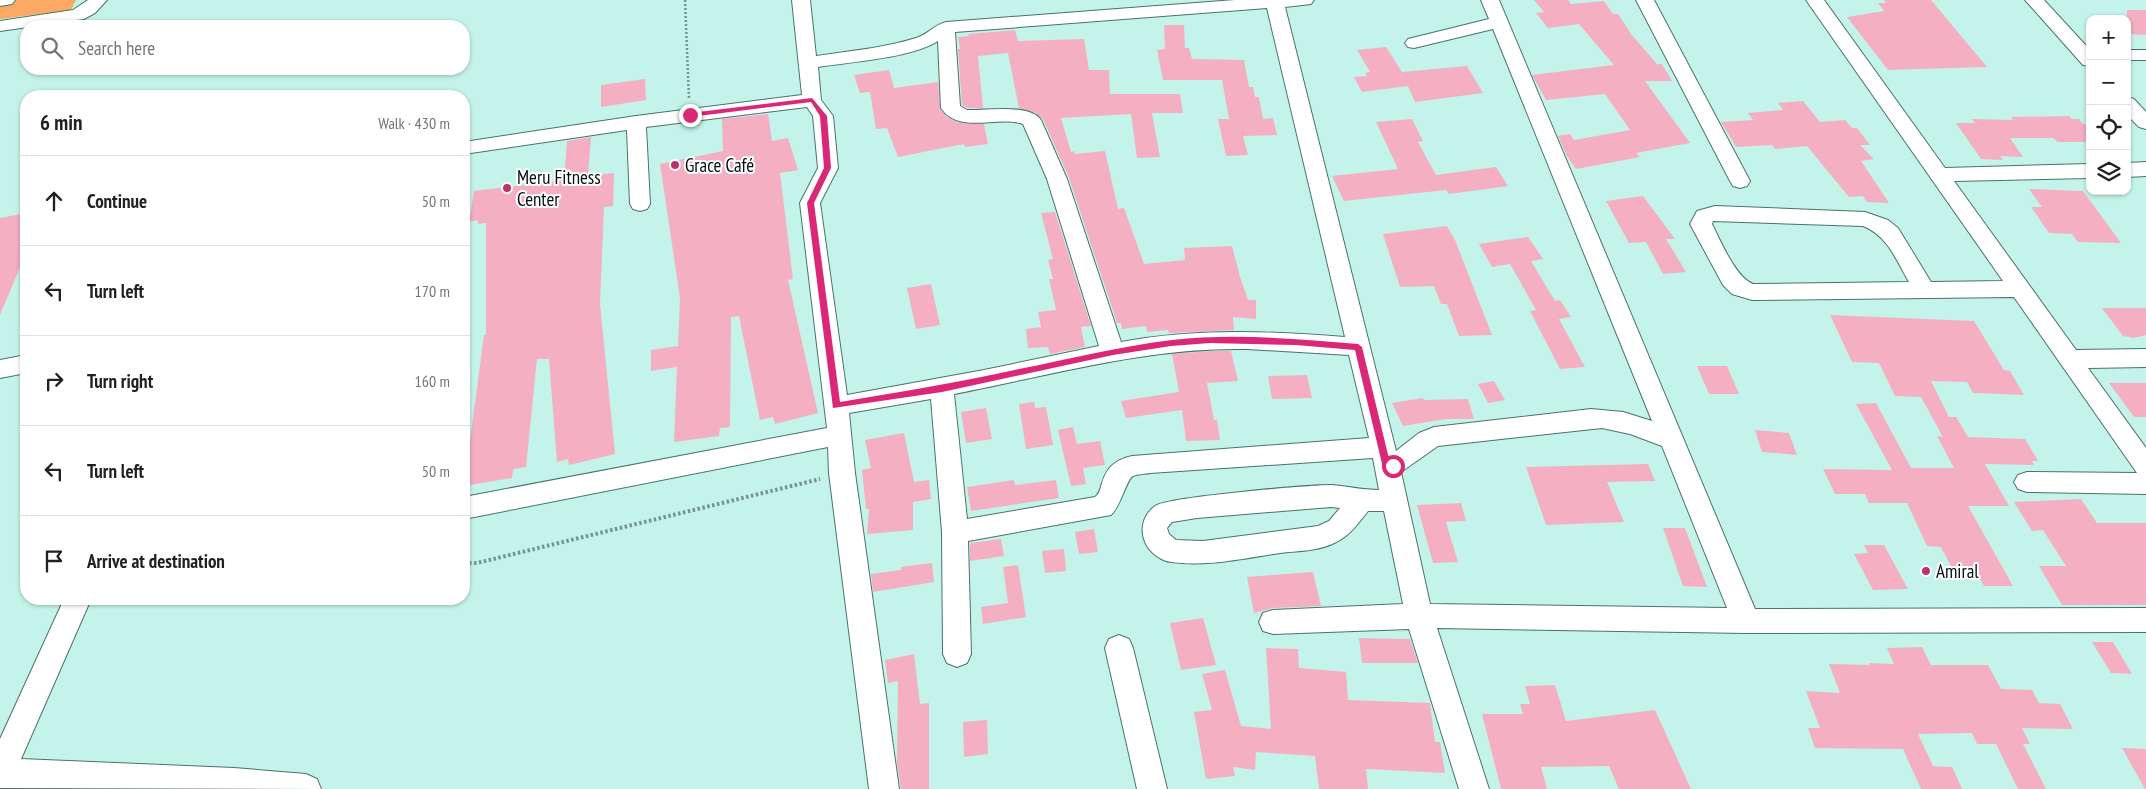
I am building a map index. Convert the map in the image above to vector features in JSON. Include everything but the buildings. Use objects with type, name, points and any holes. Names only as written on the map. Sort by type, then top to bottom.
[{"type":"street","points":[[0,1],[6,0]]},
{"type":"street","points":[[43,20],[78,15],[89,9],[98,0]]},
{"type":"street","points":[[801,0],[812,100],[823,116],[828,168],[810,203],[840,435],[842,473],[884,789]]},
{"type":"street","points":[[809,63],[897,49],[925,41],[946,27],[1230,3],[1275,3],[1305,0]]},
{"type":"street","points":[[1490,0],[1746,621]]},
{"type":"street","points":[[1645,0],[1740,181]]},
{"type":"street","points":[[1815,0],[2146,467]]},
{"type":"street","points":[[2034,0],[2086,55]]},
{"type":"street","points":[[1275,3],[1385,457],[1419,616],[1474,789]]},
{"type":"street","points":[[1414,43],[1499,22]]},
{"type":"street","points":[[0,26],[20,23]]},
{"type":"street","points":[[946,27],[951,108],[954,114],[964,117],[1011,114],[1022,115],[1031,120],[1057,179],[1113,352]]},
{"type":"street","points":[[2131,55],[2146,55]]},
{"type":"street","points":[[470,147],[636,122],[812,100]]},
{"type":"street","points":[[2129,105],[2146,123]]},
{"type":"street","points":[[636,122],[640,204]]},
{"type":"street","points":[[2131,170],[2146,169]]},
{"type":"street","points":[[1938,175],[2086,171]]},
{"type":"street","points":[[1925,290],[1891,233],[1881,225],[1865,219],[1715,213],[1704,216],[1701,224],[1731,279],[1740,288],[1752,292],[2019,289]]},
{"type":"street","points":[[836,406],[942,389],[1113,352],[1171,343],[1210,340],[1296,342],[1358,347]]},
{"type":"street","points":[[2070,359],[2146,358]]},
{"type":"street","points":[[0,369],[20,365]]},
{"type":"street","points":[[942,389],[955,532],[957,654]]},
{"type":"street","points":[[955,532],[1102,507],[1109,502],[1121,470],[1150,463],[1385,457],[1400,462],[1424,441],[1434,437],[1605,418],[1630,423],[1672,440]]},
{"type":"street","points":[[470,507],[840,435]]},
{"type":"street","points":[[2027,482],[2146,484]]},
{"type":"street","points":[[1361,501],[1338,529],[1322,537],[1203,552],[1170,551],[1157,540],[1154,526],[1164,513],[1197,506],[1331,496],[1361,501],[1394,500]]},
{"type":"street","points":[[74,605],[0,773],[42,782],[234,783],[263,788],[306,789]]},
{"type":"street","points":[[1273,622],[1419,616],[1746,621],[2146,620]]},
{"type":"street","points":[[1119,648],[1152,789]]},
{"type":"path","points":[[685,0],[690,115]]},
{"type":"path","points":[[470,563],[477,563],[842,473]]},
{"type":"shaded area","points":[[0,0],[76,0],[71,10],[0,19]]},
{"type":"place","name":"Grace Café","points":[[675,165]]},
{"type":"place","name":"Meru Fitness Center","points":[[507,188]]},
{"type":"place","name":"Amiral","points":[[1926,571]]},
{"type":"route","points":[[690,115],[812,100],[823,116],[828,168],[810,203],[836,406],[942,389],[1113,352],[1171,343],[1210,340],[1296,342],[1358,347],[1387,468],[1393,466]]}]
